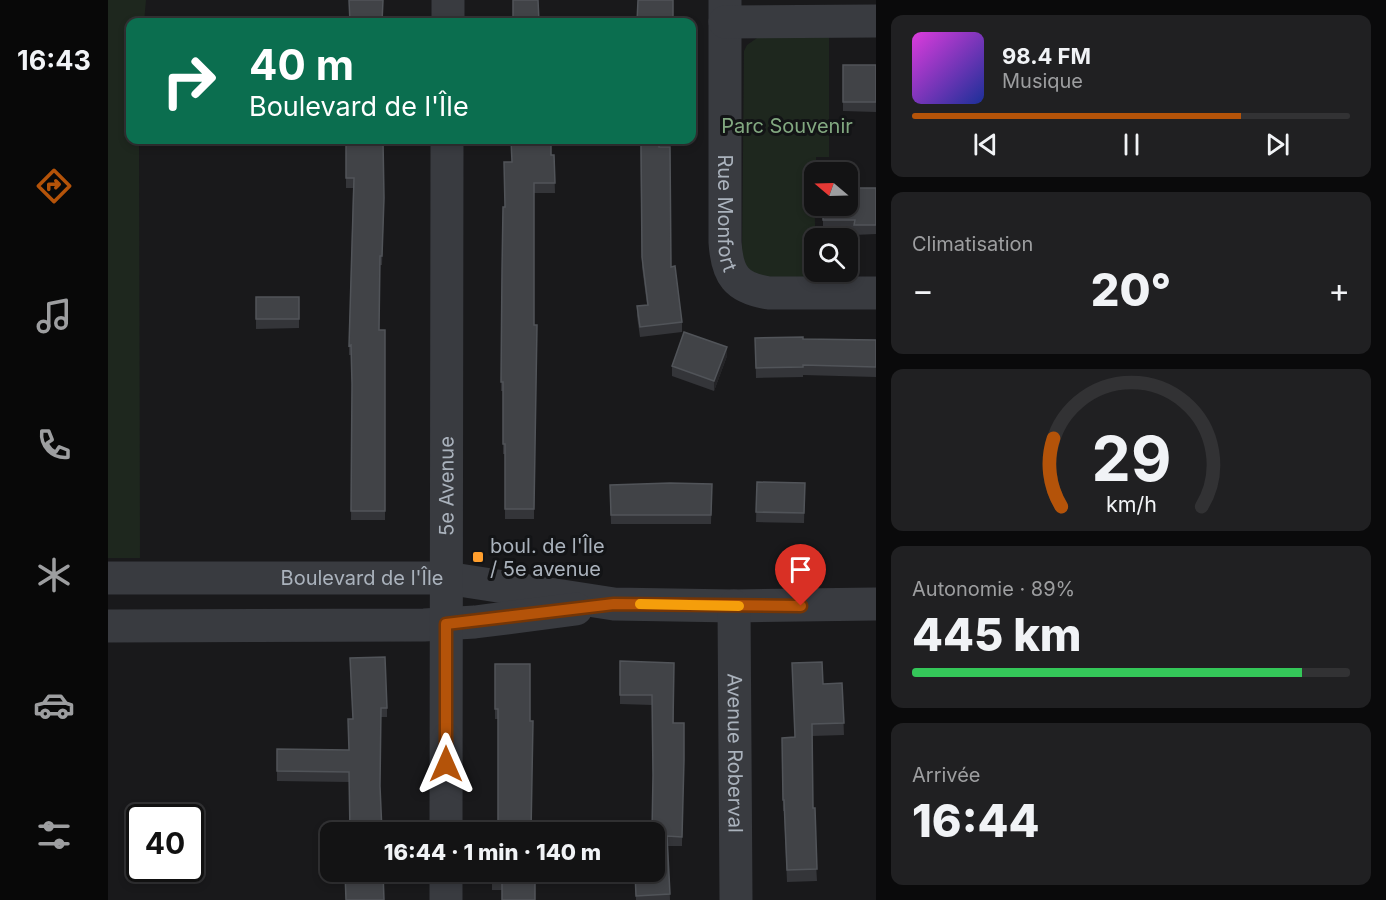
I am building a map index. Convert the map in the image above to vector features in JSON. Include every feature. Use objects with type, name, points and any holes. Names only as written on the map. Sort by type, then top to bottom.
[{"type":"street","points":[[448,0],[448,18]]},
{"type":"street","points":[[725,11],[876,21]]},
{"type":"street","name":"Rue Monfort","points":[[725,11],[725,242],[726,260],[732,274],[740,284],[752,291],[876,293]]},
{"type":"street","name":"5e Avenue","points":[[446,822],[447,144]]},
{"type":"street","name":"Boulevard de l'Île","points":[[108,578],[446,578],[614,604]]},
{"type":"street","name":"Boulevard de l'Île","points":[[108,626],[446,624],[614,604],[734,606],[876,604]]},
{"type":"street","name":"Avenue Roberval","points":[[734,606],[736,900]]},
{"type":"street","points":[[446,882],[446,900]]},
{"type":"green space","points":[[108,0],[146,0],[144,18],[126,18],[126,144],[139,144],[140,558],[108,558]]},
{"type":"green space","name":"Parc Souvenir","points":[[829,37],[829,157],[816,157],[816,162],[804,162],[804,216],[815,216],[815,228],[804,228],[804,277],[763,277],[747,269],[742,254],[744,51],[747,45],[757,38]]},
{"type":"building","points":[[349,0],[383,0],[382,18],[350,18]]},
{"type":"building","points":[[513,0],[538,0],[539,18],[513,18]]},
{"type":"building","points":[[638,0],[673,0],[673,18],[637,18]]},
{"type":"building","points":[[843,65],[876,65],[876,102],[843,102]]},
{"type":"building","points":[[346,144],[383,144],[384,198],[382,256],[380,256],[379,330],[385,330],[385,511],[351,511],[352,384],[351,345],[349,346],[354,178],[346,178]]},
{"type":"building","points":[[511,144],[551,144],[551,155],[554,155],[555,183],[534,183],[534,325],[537,325],[534,509],[505,509],[505,444],[503,444],[503,382],[501,382],[503,207],[505,207],[504,162],[512,162]]},
{"type":"building","points":[[641,144],[659,144],[659,147],[670,147],[671,267],[675,266],[682,322],[640,327],[637,306],[648,305],[642,257]]},
{"type":"building","points":[[858,188],[876,188],[876,225],[854,225],[855,220],[823,220],[823,216],[858,216]]},
{"type":"building","points":[[256,297],[299,297],[299,319],[256,319]]},
{"type":"building","points":[[684,332],[727,347],[714,381],[672,366]]},
{"type":"building","points":[[803,337],[803,339],[876,340],[876,367],[803,365],[803,367],[756,368],[755,338]]},
{"type":"building","points":[[757,482],[805,483],[804,513],[756,512]]},
{"type":"building","points":[[712,484],[711,515],[611,515],[610,485]]},
{"type":"building","points":[[385,657],[387,708],[381,708],[382,822],[350,822],[349,772],[277,771],[277,749],[349,750],[348,719],[353,719],[350,658]]},
{"type":"building","points":[[620,661],[674,663],[673,723],[684,723],[684,760],[682,837],[667,836],[670,894],[636,896],[635,882],[665,882],[665,822],[652,822],[652,695],[620,695]]},
{"type":"building","points":[[822,662],[823,684],[842,683],[844,723],[812,724],[813,808],[815,808],[817,869],[787,870],[782,738],[795,737],[792,663]]},
{"type":"building","points":[[495,664],[530,664],[530,721],[533,721],[531,822],[498,822],[498,709],[495,709]]},
{"type":"building","points":[[345,882],[383,882],[384,900],[346,900]]},
{"type":"building","points":[[502,882],[535,882],[535,900],[502,900]]},
{"type":"slow traffic","points":[[640,604],[739,606]]},
{"type":"place","name":"boul. de l'Île / 5e avenue","points":[[478,557]]},
{"type":"route","points":[[446,764],[446,624],[614,604],[801,606]]}]
